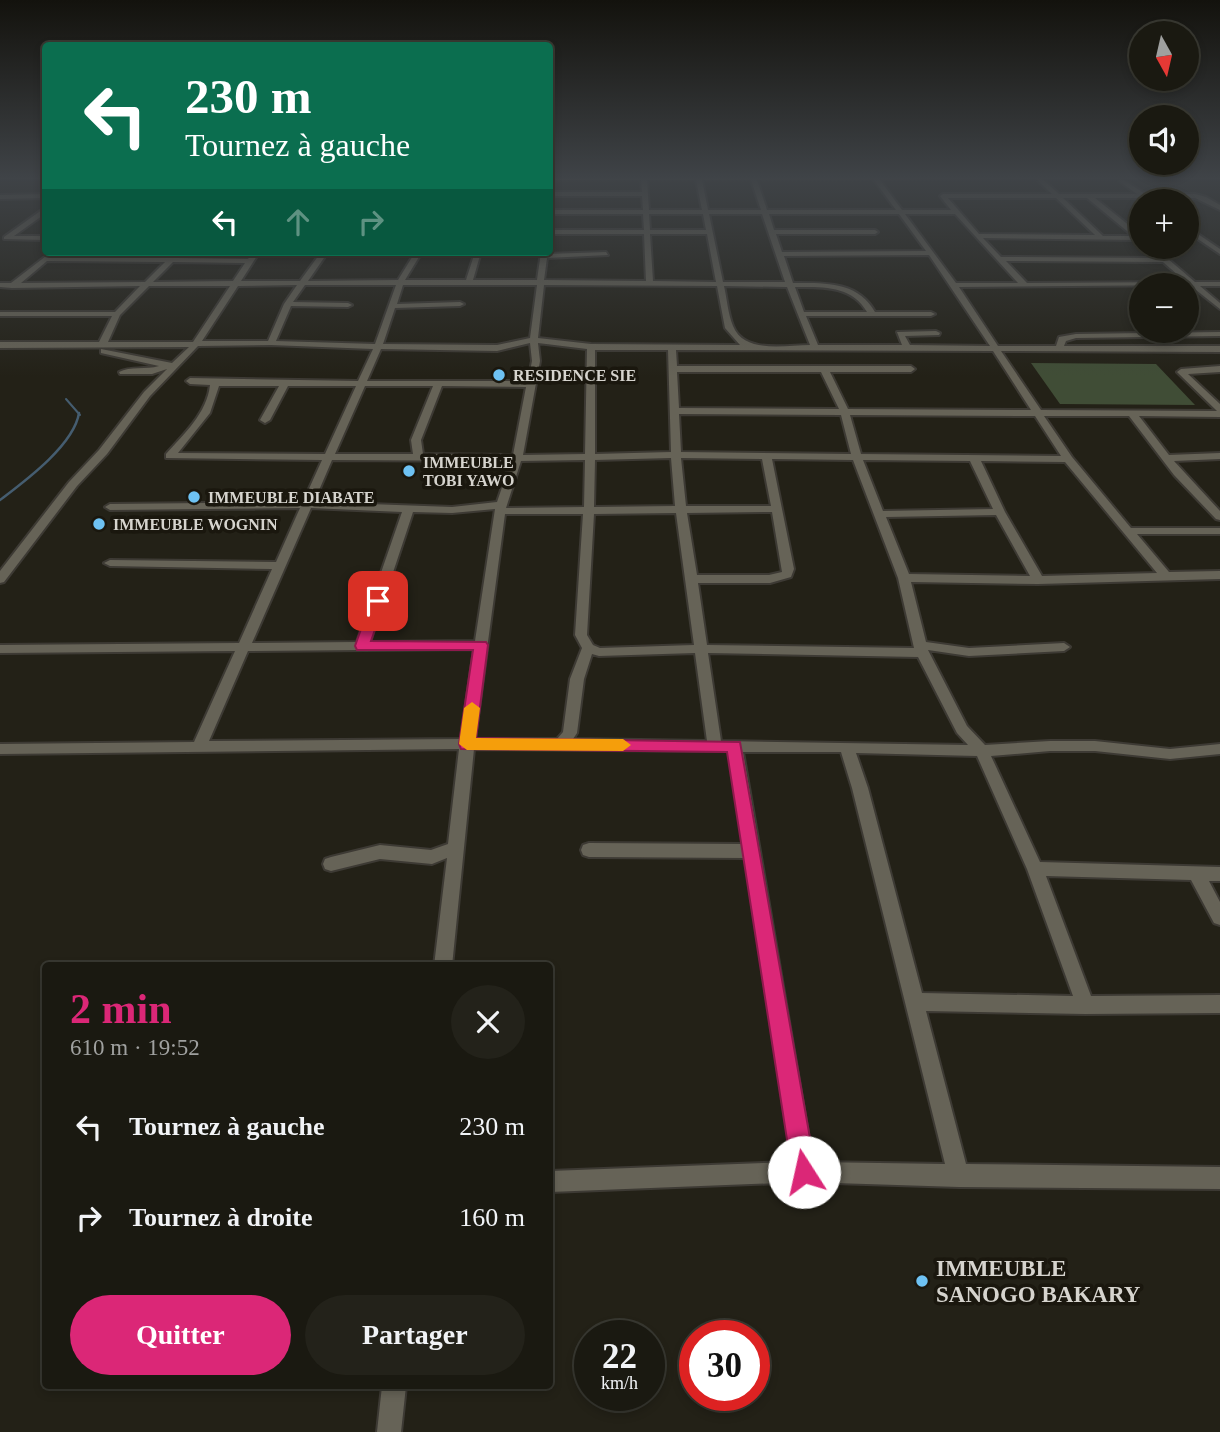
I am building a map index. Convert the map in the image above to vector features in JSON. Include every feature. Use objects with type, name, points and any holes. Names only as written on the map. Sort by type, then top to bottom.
[{"type":"street","points":[[647,243],[650,285]]},
{"type":"street","points":[[711,243],[731,331],[741,342],[753,348]]},
{"type":"street","points":[[775,243],[815,348]]},
{"type":"street","points":[[922,243],[954,285],[1068,459],[1166,576]]},
{"type":"street","points":[[984,243],[1024,284]]},
{"type":"street","points":[[779,254],[930,253]]},
{"type":"street","points":[[553,254],[606,254]]},
{"type":"street","points":[[12,285],[49,256]]},
{"type":"street","points":[[102,345],[117,314],[175,256]]},
{"type":"street","points":[[45,259],[170,261],[239,256]]},
{"type":"street","points":[[0,579],[73,484],[103,452],[146,394],[170,366],[196,344],[252,256]]},
{"type":"street","points":[[271,343],[288,304],[322,256]]},
{"type":"street","points":[[199,747],[378,346],[400,283],[417,256]]},
{"type":"street","points":[[458,317],[477,256]]},
{"type":"street","points":[[443,962],[467,744],[481,645],[501,508],[517,458],[536,361],[534,340],[544,256]]},
{"type":"street","points":[[999,259],[1167,260],[1182,273]]},
{"type":"street","points":[[0,285],[467,282],[818,285],[850,290],[866,301],[872,314]]},
{"type":"street","points":[[1199,284],[1220,284]]},
{"type":"street","points":[[954,285],[1129,285]]},
{"type":"street","points":[[1199,290],[1220,307]]},
{"type":"street","points":[[288,304],[348,305]]},
{"type":"street","points":[[392,306],[460,304]]},
{"type":"street","points":[[0,314],[117,314]]},
{"type":"street","points":[[801,314],[931,314]]},
{"type":"street","points":[[809,332],[853,348]]},
{"type":"street","points":[[907,347],[900,334],[936,333]]},
{"type":"street","points":[[1059,347],[1062,340],[1076,337],[1220,334]]},
{"type":"street","points":[[0,345],[271,343],[497,348],[534,340],[591,347],[1220,349]]},
{"type":"street","points":[[72,345],[170,366]]},
{"type":"street","points":[[591,347],[589,511],[581,635],[589,648],[599,652],[700,649],[921,649],[970,652],[1064,647]]},
{"type":"street","points":[[672,348],[675,455],[681,511],[715,746]]},
{"type":"street","points":[[123,372],[152,371],[170,366]]},
{"type":"street","points":[[824,368],[845,412],[857,457],[904,578],[921,649],[962,729],[982,751],[1035,869],[1085,1005]]},
{"type":"street","points":[[673,369],[911,369]]},
{"type":"street","points":[[1220,369],[1181,372],[1220,412]]},
{"type":"street","points":[[190,381],[284,385],[531,384]]},
{"type":"street","points":[[215,383],[211,401],[170,456],[517,458],[675,455],[1068,459]]},
{"type":"street","points":[[418,458],[416,440],[438,384]]},
{"type":"street","points":[[265,420],[284,385]]},
{"type":"street","points":[[674,411],[1132,414],[1220,412]]},
{"type":"street","points":[[1132,414],[1178,473],[1220,517]]},
{"type":"street","points":[[1168,458],[1220,456]]},
{"type":"street","points":[[692,579],[784,577],[788,569],[768,457]]},
{"type":"street","points":[[974,458],[1038,580]]},
{"type":"street","points":[[110,507],[305,505],[408,510],[777,509]]},
{"type":"street","points":[[362,646],[408,510]]},
{"type":"street","points":[[881,514],[1000,512]]},
{"type":"street","points":[[1129,531],[1220,531]]},
{"type":"street","points":[[1206,531],[1220,538]]},
{"type":"street","points":[[110,563],[278,566]]},
{"type":"street","points":[[904,578],[1038,580],[1220,575]]},
{"type":"street","points":[[0,649],[481,645]]},
{"type":"street","points":[[561,745],[570,733],[577,680],[589,648]]},
{"type":"street","points":[[0,749],[467,744],[847,747],[982,751],[1095,746],[1170,754],[1220,749]]},
{"type":"street","points":[[735,746],[804,1172]]},
{"type":"street","points":[[847,747],[959,1176]]},
{"type":"street","points":[[331,864],[380,852],[432,857],[457,847]]},
{"type":"street","points":[[589,850],[750,851]]},
{"type":"street","points":[[1035,869],[1220,874]]},
{"type":"street","points":[[1196,873],[1220,918]]},
{"type":"street","points":[[914,1002],[1220,1004]]},
{"type":"street","points":[[553,1182],[804,1172],[1220,1178]]},
{"type":"street","points":[[389,1432],[394,1389]]},
{"type":"green space","points":[[1031,363],[1156,364],[1195,405],[1060,404]]},
{"type":"waterway","points":[[66,399],[79,414]]},
{"type":"waterway","points":[[0,500],[35,473],[58,450],[75,425],[79,414]]},
{"type":"slow traffic","points":[[472,708],[467,744],[623,745]]},
{"type":"place","name":"RESIDENCE SIE","points":[[499,375]]},
{"type":"place","name":"IMMEUBLE TOBI YAWO","points":[[409,471]]},
{"type":"place","name":"IMMEUBLE DIABATE","points":[[194,497]]},
{"type":"place","name":"IMMEUBLE WOGNIN","points":[[99,524]]},
{"type":"place","name":"IMMEUBLE SANOGO BAKARY","points":[[922,1281]]},
{"type":"route","points":[[378,601],[362,646],[481,645],[467,744],[735,746],[804,1172]]}]
